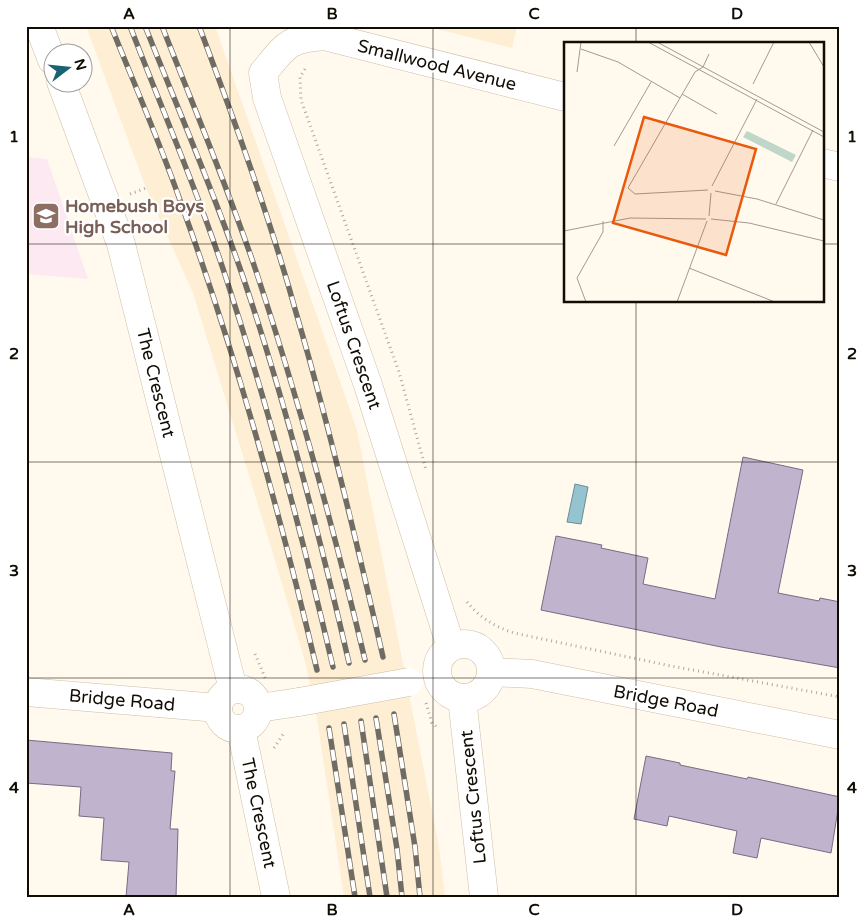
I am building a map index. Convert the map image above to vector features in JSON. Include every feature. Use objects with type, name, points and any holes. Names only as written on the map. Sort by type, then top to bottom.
[{"type":"street","points":[[39,26],[45,42]]},
{"type":"street","name":"Smallwood Avenue","points":[[282,49],[298,38],[324,36],[564,97]]},
{"type":"street","name":"Loftus Crescent","points":[[282,49],[263,72],[267,98],[368,385],[452,647]]},
{"type":"street","name":"The Crescent","points":[[65,92],[121,244],[225,699]]},
{"type":"street","points":[[824,163],[840,167]]},
{"type":"street","points":[[467,644],[482,650],[490,664],[491,678],[484,689],[475,696],[462,698],[447,692],[438,677],[439,659],[452,647],[467,644]]},
{"type":"street","name":"Bridge Road","points":[[491,672],[532,674],[840,736]]},
{"type":"street","points":[[259,708],[299,702],[415,691],[438,677]]},
{"type":"street","name":"Bridge Road","points":[[26,692],[225,699]]},
{"type":"street","points":[[250,692],[259,708],[252,724],[241,729],[224,724],[218,714],[225,699],[250,692]]},
{"type":"street","name":"Loftus Crescent","points":[[462,698],[484,897]]},
{"type":"street","name":"The Crescent","points":[[241,729],[276,897]]},
{"type":"path","points":[[306,68],[300,77],[301,100],[399,372],[429,480]]},
{"type":"path","points":[[465,600],[474,611],[500,629],[514,633],[671,666],[840,697]]},
{"type":"path","points":[[253,649],[261,672],[268,683]]},
{"type":"path","points":[[415,691],[426,702],[436,728],[440,727],[441,720]]},
{"type":"path","points":[[272,753],[275,743],[290,729]]},
{"type":"shaded area","points":[[86,26],[215,26],[357,430],[439,847],[445,897],[344,897],[316,712],[305,661],[193,293],[146,188]]},
{"type":"shaded area","points":[[426,26],[517,26],[512,48]]},
{"type":"shaded area","name":"Homebush Boys High School","points":[[26,157],[47,159],[88,279],[26,274]]},
{"type":"water","points":[[575,484],[588,487],[581,524],[567,522]]},
{"type":"building","points":[[743,457],[803,470],[778,593],[819,601],[820,598],[840,602],[840,668],[721,647],[541,610],[556,536],[602,545],[601,548],[648,558],[643,584],[715,599]]},
{"type":"building","points":[[26,740],[172,753],[171,771],[175,771],[170,829],[178,829],[176,897],[126,897],[129,862],[101,860],[104,818],[79,816],[81,787],[26,783]]},
{"type":"building","points":[[646,756],[680,763],[680,765],[747,779],[748,777],[840,797],[831,853],[761,838],[757,858],[733,853],[737,831],[669,816],[667,826],[634,819]]},
{"type":"railway","points":[[111,26],[174,183],[221,321],[273,494],[317,670]]},
{"type":"railway","points":[[130,26],[206,219],[243,331],[285,474],[333,667]]},
{"type":"railway","points":[[145,26],[196,151],[259,324],[301,468],[349,663]]},
{"type":"railway","points":[[162,26],[235,211],[257,274],[315,466],[365,660]]},
{"type":"railway","points":[[199,26],[226,98],[287,279],[332,443],[383,657]]},
{"type":"railway","points":[[394,714],[415,847],[420,897]]},
{"type":"railway","points":[[376,718],[397,849],[402,897]]},
{"type":"railway","points":[[361,721],[387,897]]},
{"type":"railway","points":[[344,724],[370,897]]},
{"type":"railway","points":[[329,728],[355,897]]},
{"type":"place","name":"Homebush Boys High School","points":[[46,216]]}]
